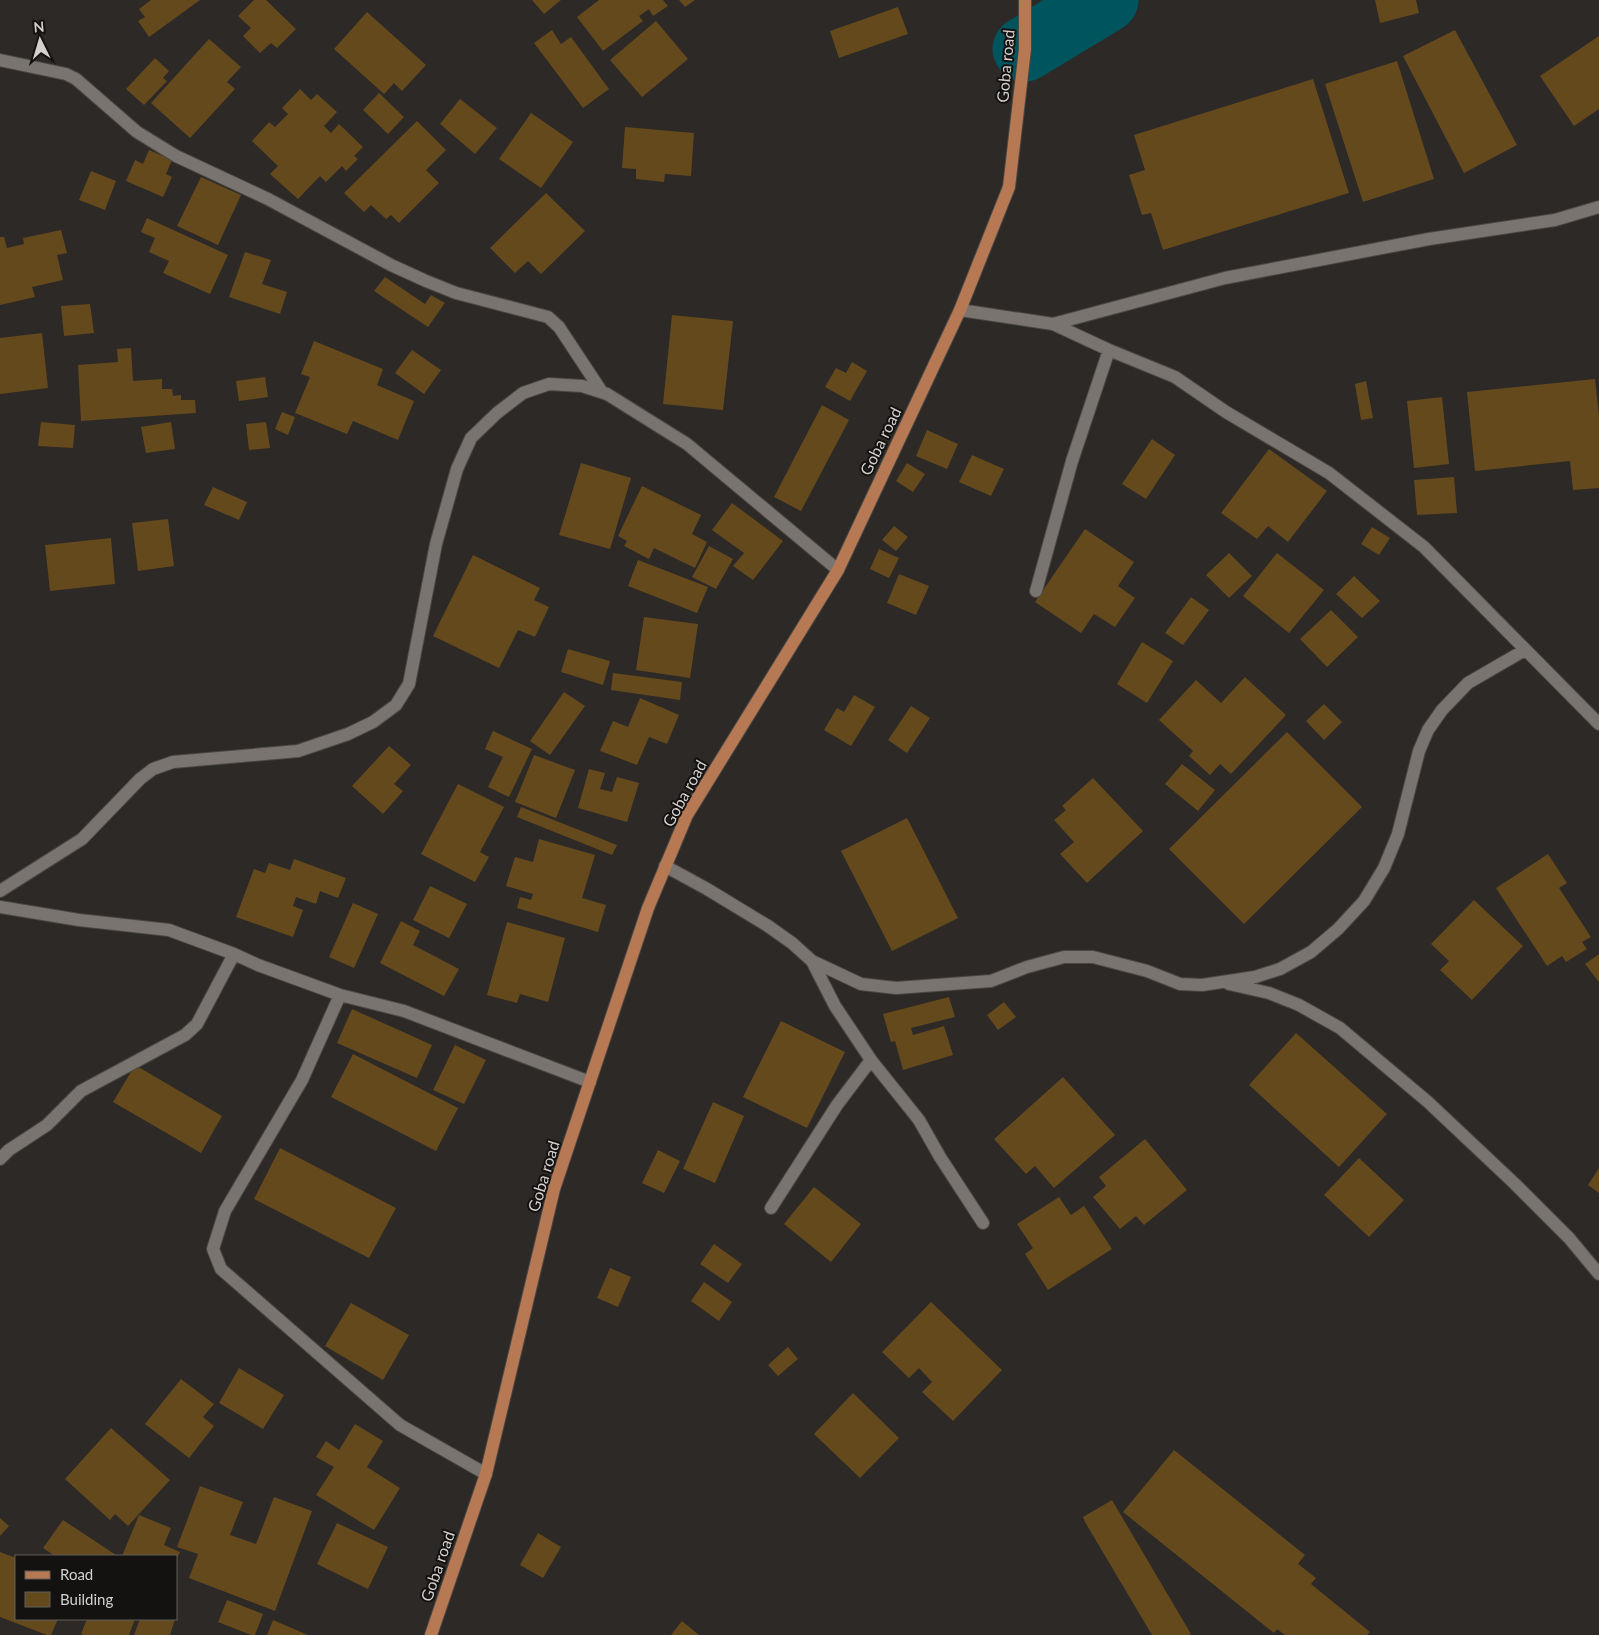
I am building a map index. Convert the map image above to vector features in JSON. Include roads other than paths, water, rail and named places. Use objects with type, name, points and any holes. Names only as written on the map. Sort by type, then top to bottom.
[{"type":"main road","name":"Goba road","points":[[431,1635],[486,1474],[554,1188],[648,908],[687,815],[838,570],[960,310],[1009,186],[1024,49],[1025,0]]},
{"type":"street","points":[[2,59],[66,74],[76,79],[137,132],[176,156],[268,199],[426,282],[456,293],[548,317],[559,327],[602,392]]},
{"type":"street","points":[[1053,324],[1225,278],[1429,239],[1555,220],[1599,207]]},
{"type":"street","points":[[960,310],[1053,324],[1109,350],[1175,376],[1226,412],[1329,473],[1424,547],[1599,724]]},
{"type":"street","points":[[1036,591],[1072,461],[1109,350]]},
{"type":"street","points":[[0,891],[82,839],[140,779],[153,769],[173,762],[298,751],[348,734],[373,722],[396,705],[409,684],[436,544],[457,470],[472,438],[497,413],[523,393],[549,384],[582,386],[607,394],[687,444],[838,570]]},
{"type":"street","points":[[665,866],[768,926],[792,943],[812,961],[862,984],[896,988],[991,981],[1027,967],[1064,957],[1093,957],[1147,971],[1180,984],[1202,985],[1256,977],[1280,968],[1311,952],[1345,922],[1364,901],[1384,868],[1398,834],[1418,751],[1428,730],[1442,710],[1468,683],[1525,650]]},
{"type":"street","points":[[0,907],[79,920],[169,930],[340,995],[404,1011],[590,1082]]},
{"type":"street","points":[[0,1159],[9,1150],[47,1125],[81,1092],[185,1035],[197,1024],[234,954]]},
{"type":"street","points":[[812,961],[834,1006],[871,1060],[919,1120],[940,1157],[984,1223]]},
{"type":"street","points":[[1221,983],[1269,993],[1299,1005],[1340,1028],[1428,1102],[1515,1184],[1569,1238],[1599,1274]]},
{"type":"street","points":[[340,995],[302,1080],[225,1211],[214,1243],[214,1256],[221,1269],[400,1425],[486,1474]]},
{"type":"street","points":[[771,1208],[837,1105],[871,1060]]},
{"type":"waterway","points":[[1025,49],[1106,0]]}]
